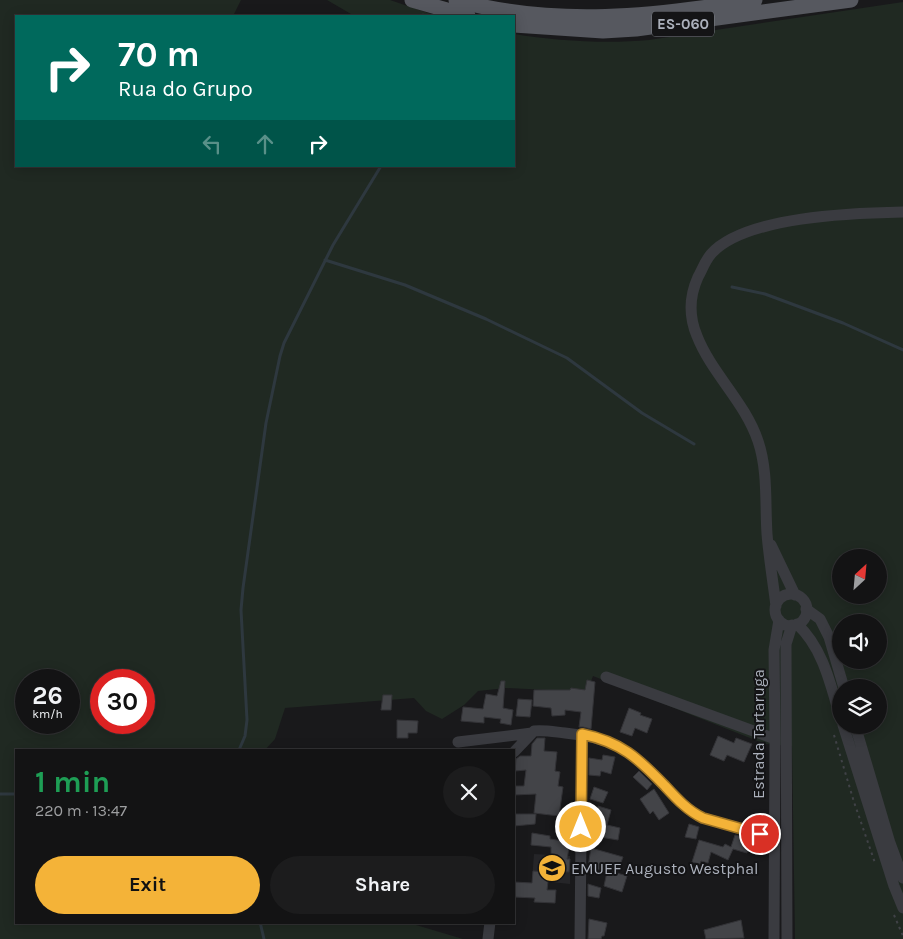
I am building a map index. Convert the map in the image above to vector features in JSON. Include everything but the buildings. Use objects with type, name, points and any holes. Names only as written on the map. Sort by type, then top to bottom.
[{"type":"main road","points":[[412,0],[464,15]]},
{"type":"main road","name":"ES-060","points":[[456,0],[493,8],[553,16],[608,18],[755,0]]},
{"type":"main road","name":"ES-060","points":[[515,25],[603,31],[636,29],[851,0]]},
{"type":"street","points":[[832,691],[815,645],[807,634],[794,625],[782,623],[775,611],[776,606],[767,537],[763,460],[758,440],[749,420],[713,366],[697,337],[692,320],[692,293],[696,281],[711,254],[722,244],[748,232],[792,221],[836,215],[903,212]]},
{"type":"street","points":[[767,537],[794,595]]},
{"type":"street","points":[[776,606],[785,595],[794,595],[803,600],[806,609],[804,618],[794,625]]},
{"type":"street","points":[[806,609],[820,619],[829,637],[841,679]]},
{"type":"street","name":"Estrada Tartaruga","points":[[774,939],[774,650],[779,620]]},
{"type":"street","name":"Estrada Tartaruga","points":[[787,939],[786,644],[794,625]]},
{"type":"street","points":[[606,677],[775,739]]},
{"type":"street","points":[[458,742],[532,733],[541,730],[602,738],[623,749],[648,768],[684,806],[695,814],[721,824],[774,838]]},
{"type":"street","points":[[515,751],[524,744],[532,733]]},
{"type":"street","points":[[580,939],[582,734]]},
{"type":"street","points":[[846,734],[891,878],[903,908]]},
{"type":"street","points":[[858,734],[890,843],[903,878]]},
{"type":"street","points":[[488,939],[490,924]]},
{"type":"shaded area","points":[[0,0],[241,0],[234,15],[15,15],[15,167],[515,167],[515,34],[581,41],[616,42],[649,40],[903,2],[903,939],[795,939],[792,746],[765,744],[593,676],[587,692],[506,688],[478,691],[464,705],[442,719],[426,711],[414,698],[285,708],[275,739],[266,749],[15,749],[15,924],[413,924],[463,939],[0,939]]},
{"type":"shaded area","points":[[327,0],[390,0],[434,15],[351,15]]},
{"type":"shaded area","name":"EMUEF Augusto Westphal","points":[[534,854],[570,856],[570,884],[532,880]]},
{"type":"waterway","points":[[239,749],[245,736],[247,720],[241,610],[243,588],[266,423],[280,356],[284,343],[333,245],[380,167]]},
{"type":"waterway","points":[[325,260],[405,285],[486,319],[567,358],[642,413],[694,444]]},
{"type":"waterway","points":[[732,287],[765,294],[843,323],[903,350]]},
{"type":"waterway","points":[[0,794],[15,794]]},
{"type":"waterway","points":[[260,924],[264,939]]},
{"type":"place","name":"EMUEF Augusto Westphal","points":[[552,868]]},
{"type":"route","points":[[581,827],[582,734],[602,738],[623,749],[648,768],[691,812],[703,818],[760,834]]}]
